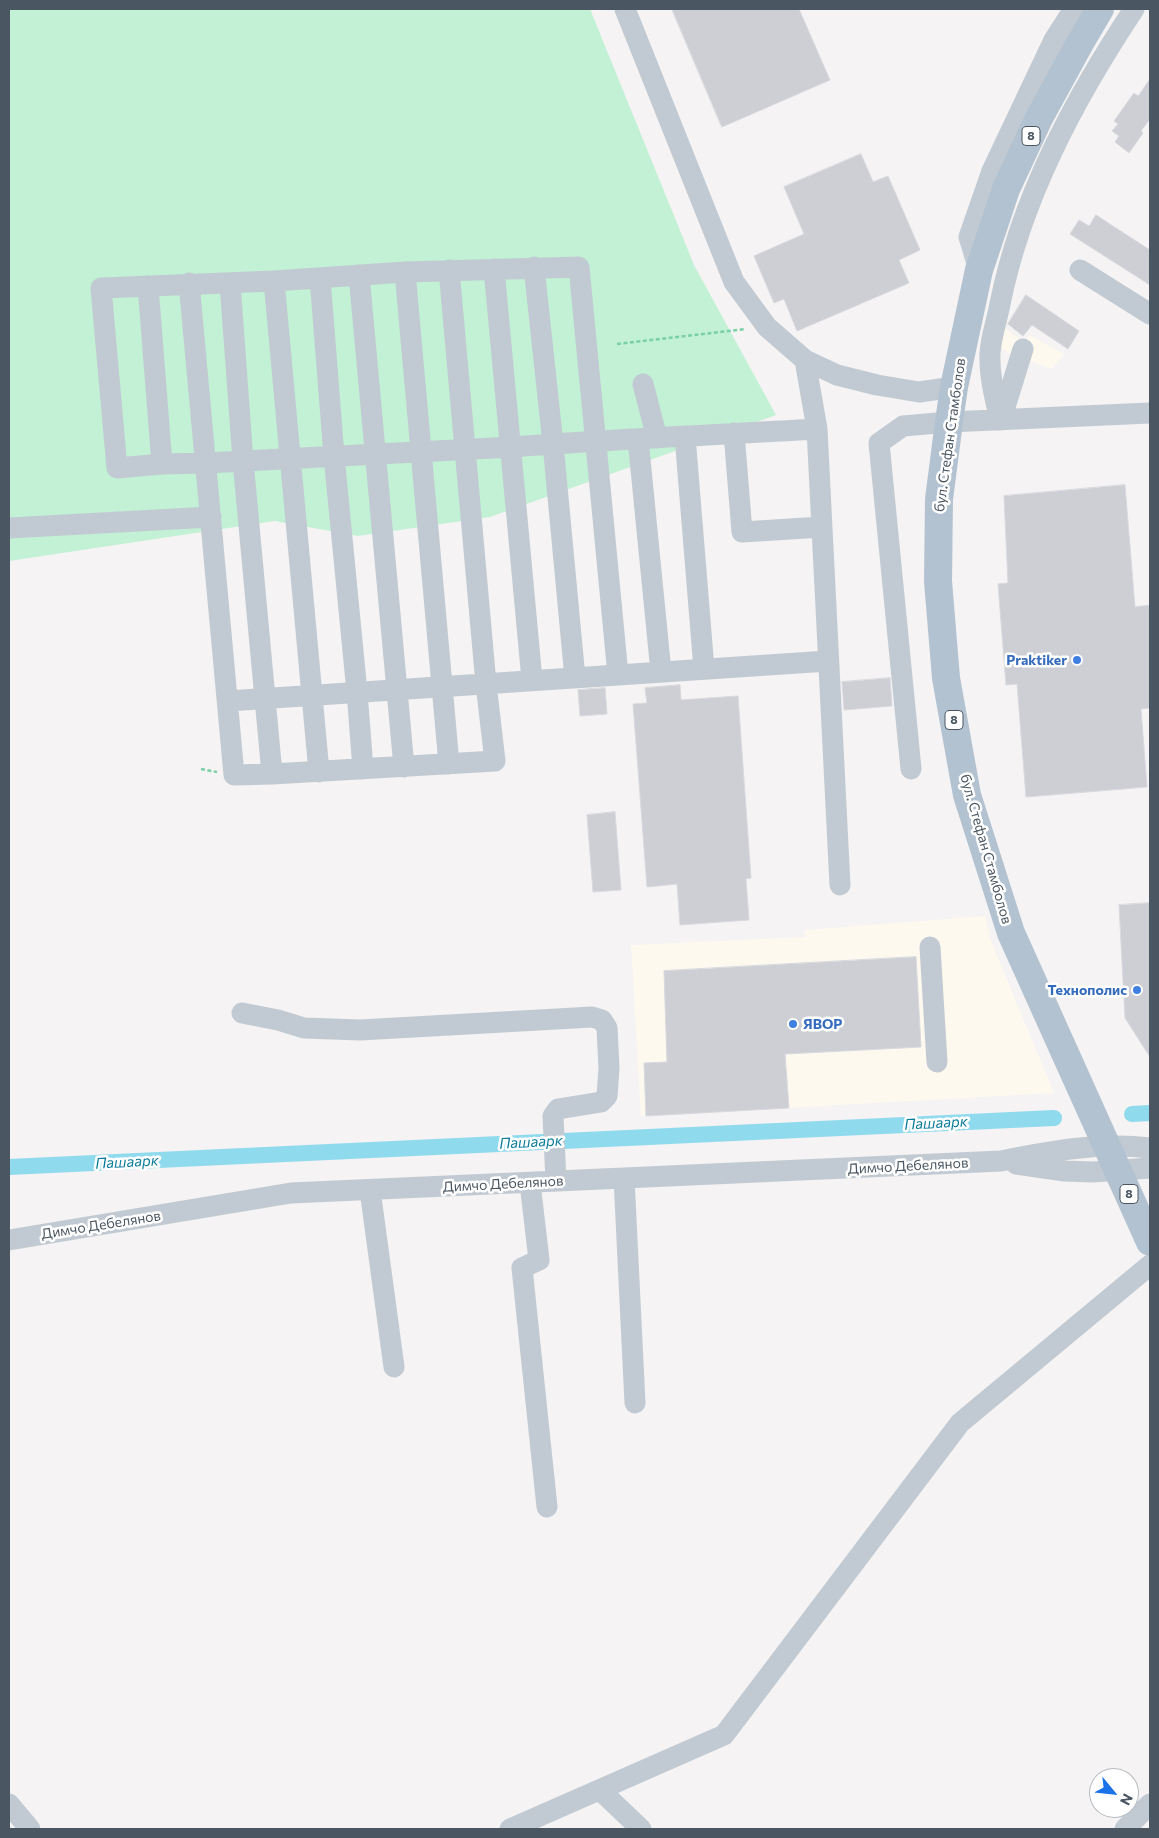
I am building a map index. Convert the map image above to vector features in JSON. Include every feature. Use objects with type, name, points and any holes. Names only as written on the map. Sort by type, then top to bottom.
[{"type":"main road","name":"бул. Стефан Стамболов","points":[[1100,9],[1040,118],[1006,189],[979,270],[954,387],[949,422],[939,499],[938,581],[946,678],[967,795],[1011,933],[1106,1146],[1148,1228]]},
{"type":"street","points":[[625,9],[734,282],[767,327],[805,360],[837,375],[878,386],[919,392],[954,387]]},
{"type":"street","points":[[979,270],[969,237],[992,171],[1054,40],[1074,9]]},
{"type":"street","points":[[1000,420],[992,381],[990,351],[1007,270],[1028,209],[1054,144],[1134,9]]},
{"type":"street","points":[[534,267],[575,678]]},
{"type":"street","points":[[618,675],[596,441],[580,267],[449,270],[274,281],[101,288],[117,468],[162,464],[512,447],[596,441],[817,429]]},
{"type":"street","points":[[494,269],[512,447],[532,680]]},
{"type":"street","points":[[189,283],[234,775],[363,770],[495,761],[486,684],[449,270]]},
{"type":"street","points":[[1080,270],[1150,314]]},
{"type":"street","points":[[405,272],[449,764]]},
{"type":"street","points":[[359,275],[404,767]]},
{"type":"street","points":[[320,278],[334,456],[363,770]]},
{"type":"street","points":[[274,281],[310,696],[319,772]]},
{"type":"street","points":[[230,283],[243,461],[272,774]]},
{"type":"street","points":[[148,286],[162,464]]},
{"type":"street","points":[[1000,420],[1023,349]]},
{"type":"street","points":[[805,360],[817,429],[840,885]]},
{"type":"street","points":[[643,384],[661,672]]},
{"type":"street","points":[[911,769],[879,443],[903,426],[949,422],[1150,413]]},
{"type":"street","points":[[734,433],[742,532],[822,527]]},
{"type":"street","points":[[685,436],[704,669]]},
{"type":"street","points":[[9,528],[211,517]]},
{"type":"street","points":[[228,701],[828,661]]},
{"type":"street","points":[[930,947],[937,1062]]},
{"type":"street","points":[[242,1012],[304,1028],[360,1030],[592,1017],[602,1020],[607,1028],[609,1068],[607,1096],[601,1102],[558,1108],[552,1116],[556,1181]]},
{"type":"street","name":"Димчо Дебелянов","points":[[9,1240],[291,1193],[1001,1162],[1056,1150],[1106,1146],[1150,1148]]},
{"type":"street","name":"Димчо Дебелянов","points":[[1001,1162],[1065,1171],[1150,1168]]},
{"type":"street","points":[[624,1178],[635,1403]]},
{"type":"street","points":[[530,1182],[539,1260],[522,1268],[547,1507]]},
{"type":"street","points":[[370,1190],[394,1367]]},
{"type":"street","points":[[510,1829],[724,1735],[960,1423],[1150,1264]]},
{"type":"street","points":[[601,1790],[641,1829]]},
{"type":"street","points":[[9,1804],[30,1829]]},
{"type":"street","points":[[1125,1829],[1150,1804]]},
{"type":"path","points":[[617,344],[767,327]]},
{"type":"shaded area","points":[[1001,326],[1025,342],[1030,335],[1064,354],[1052,369],[1009,353],[994,344]]},
{"type":"shaded area","points":[[985,916],[991,941],[1054,1093],[641,1116],[631,945],[805,937],[805,930]]},
{"type":"green space","points":[[9,9],[590,9],[694,265],[776,415],[490,517],[358,536],[275,521],[9,561]]},
{"type":"building","points":[[672,9],[799,9],[830,80],[722,127]]},
{"type":"building","points":[[1150,79],[1150,119],[1129,153],[1115,142],[1119,136],[1112,131],[1118,124],[1114,121],[1134,93],[1138,96]]},
{"type":"building","points":[[861,154],[873,182],[888,176],[920,250],[899,260],[909,283],[797,331],[784,299],[774,303],[754,256],[804,234],[784,187]]},
{"type":"building","points":[[1096,215],[1150,250],[1150,285],[1070,234],[1079,220],[1089,226]]},
{"type":"building","points":[[1026,295],[1079,331],[1068,349],[1032,325],[1023,336],[1008,324]]},
{"type":"building","name":"Praktiker","points":[[1125,485],[1135,607],[1150,605],[1150,708],[1141,709],[1147,787],[1026,797],[1017,684],[1006,685],[998,584],[1008,583],[1004,496]]},
{"type":"building","points":[[890,678],[892,706],[844,710],[842,682]]},
{"type":"building","points":[[680,685],[681,700],[738,696],[751,878],[746,879],[749,920],[680,925],[677,884],[647,887],[633,704],[647,703],[645,688]]},
{"type":"building","points":[[605,688],[607,714],[580,716],[578,690]]},
{"type":"building","points":[[615,812],[621,890],[593,892],[587,815]]},
{"type":"building","name":"Технополис","points":[[1150,903],[1150,1057],[1125,1018],[1119,905]]},
{"type":"building","name":"ЯВОР","points":[[916,957],[921,1047],[785,1054],[789,1108],[646,1116],[644,1063],[667,1062],[664,971]]},
{"type":"waterway","name":"Пашаарк","points":[[1132,1114],[1150,1113]]},
{"type":"waterway","name":"Пашаарк","points":[[9,1167],[1054,1118]]},
{"type":"place","name":"Praktiker","points":[[1077,660]]},
{"type":"place","name":"Технополис","points":[[1137,990]]},
{"type":"place","name":"ЯВОР","points":[[793,1024]]}]
